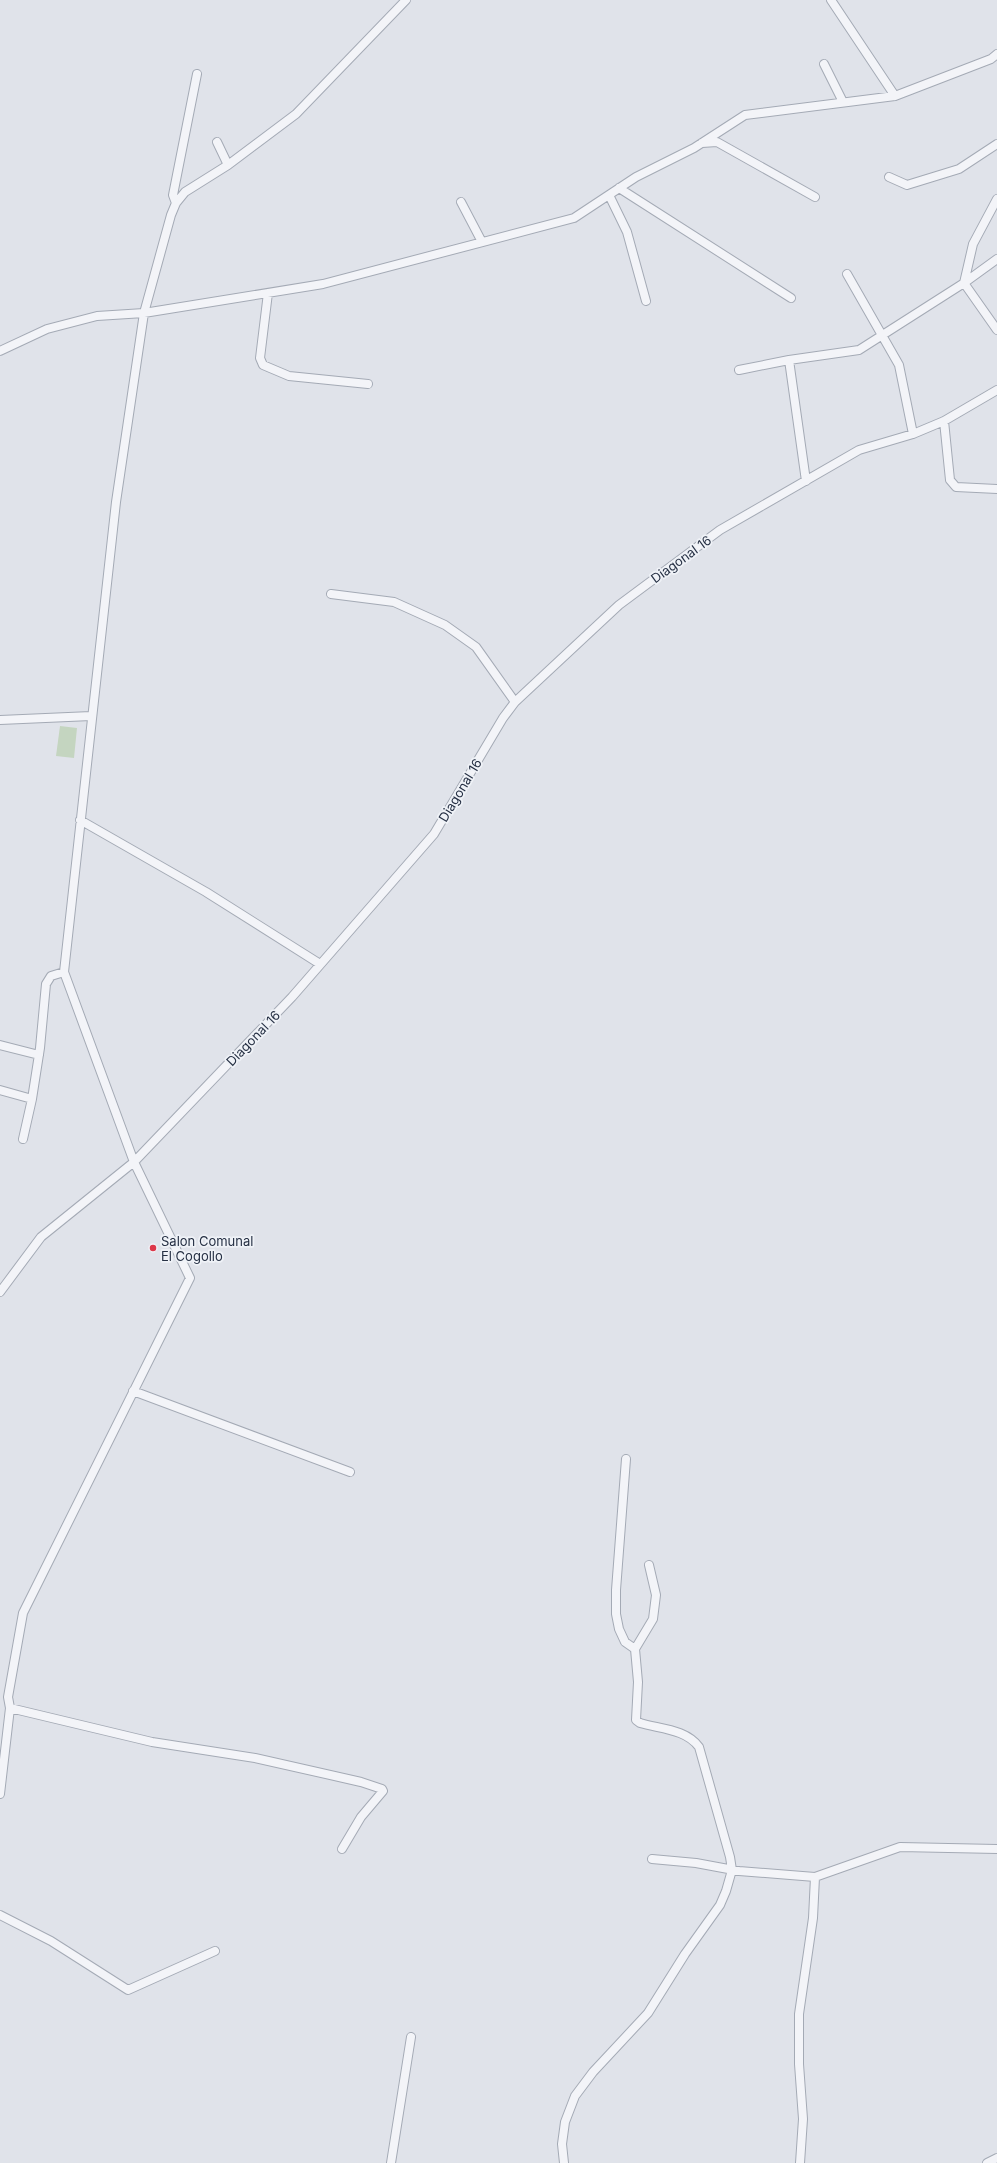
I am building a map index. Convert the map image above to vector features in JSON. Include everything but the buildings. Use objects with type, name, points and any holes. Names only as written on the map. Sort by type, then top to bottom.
[{"type":"street","points":[[0,1794],[10,1708],[8,1697],[23,1613],[190,1278],[134,1162],[64,972],[91,716],[116,502],[144,313],[176,203],[185,192],[228,165],[296,114],[406,0]]},
{"type":"street","points":[[831,0],[895,96]]},
{"type":"street","points":[[0,351],[47,329],[97,316],[144,313],[323,284],[574,218],[619,188],[701,143],[745,115],[895,96],[990,59],[997,54]]},
{"type":"street","points":[[824,64],[843,102]]},
{"type":"street","points":[[176,203],[173,195],[197,74]]},
{"type":"street","points":[[217,142],[228,165]]},
{"type":"street","points":[[701,143],[717,142],[815,197]]},
{"type":"street","points":[[889,177],[907,185],[959,169],[997,144]]},
{"type":"street","points":[[619,188],[791,298]]},
{"type":"street","points":[[609,195],[627,232],[646,301]]},
{"type":"street","points":[[996,328],[964,283],[972,244],[997,199]]},
{"type":"street","points":[[461,202],[482,242]]},
{"type":"street","points":[[739,370],[789,360],[859,350],[964,283],[997,259]]},
{"type":"street","points":[[847,274],[899,365],[913,434]]},
{"type":"street","points":[[268,293],[260,358],[263,365],[289,376],[368,384]]},
{"type":"street","points":[[789,360],[806,481]]},
{"type":"street","name":"Diagonal 16","points":[[0,1292],[41,1237],[134,1162],[292,997],[434,834],[503,718],[515,702],[619,605],[720,530],[791,488],[806,481],[859,450],[913,434],[944,421],[997,390]]},
{"type":"street","points":[[944,421],[950,480],[956,487],[997,488]]},
{"type":"street","points":[[331,594],[394,602],[445,625],[476,647],[515,702]]},
{"type":"street","points":[[0,720],[91,716]]},
{"type":"street","points":[[80,820],[206,892],[320,964]]},
{"type":"street","points":[[22,1139],[32,1099],[39,1055],[46,984],[51,976],[64,972]]},
{"type":"street","points":[[0,1045],[39,1055]]},
{"type":"street","points":[[0,1090],[32,1099]]},
{"type":"street","points":[[133,1392],[350,1472]]},
{"type":"street","points":[[626,1459],[616,1582],[616,1614],[619,1629],[625,1642],[635,1649]]},
{"type":"street","points":[[564,2163],[562,2144],[565,2122],[575,2096],[593,2072],[648,2013],[685,1954],[720,1905],[732,1870],[727,1842],[699,1747],[694,1740],[685,1734],[640,1724],[636,1720],[638,1682],[635,1649],[653,1619],[656,1595],[649,1565]]},
{"type":"street","points":[[10,1708],[152,1742],[255,1758],[382,1788],[383,1791],[350,1834],[342,1849]]},
{"type":"street","points":[[652,1859],[696,1863],[732,1870],[815,1877],[900,1847],[997,1849]]},
{"type":"street","points":[[800,2163],[803,2119],[799,2064],[799,2014],[813,1918],[815,1877]]},
{"type":"street","points":[[0,1915],[51,1941],[128,1990],[216,1951]]},
{"type":"street","points":[[391,2163],[411,2037]]},
{"type":"street","points":[[987,2163],[997,2158]]},
{"type":"green space","points":[[60,726],[77,728],[74,758],[56,756]]},
{"type":"place","name":"Salon Comunal El Cogollo","points":[[153,1248]]}]
